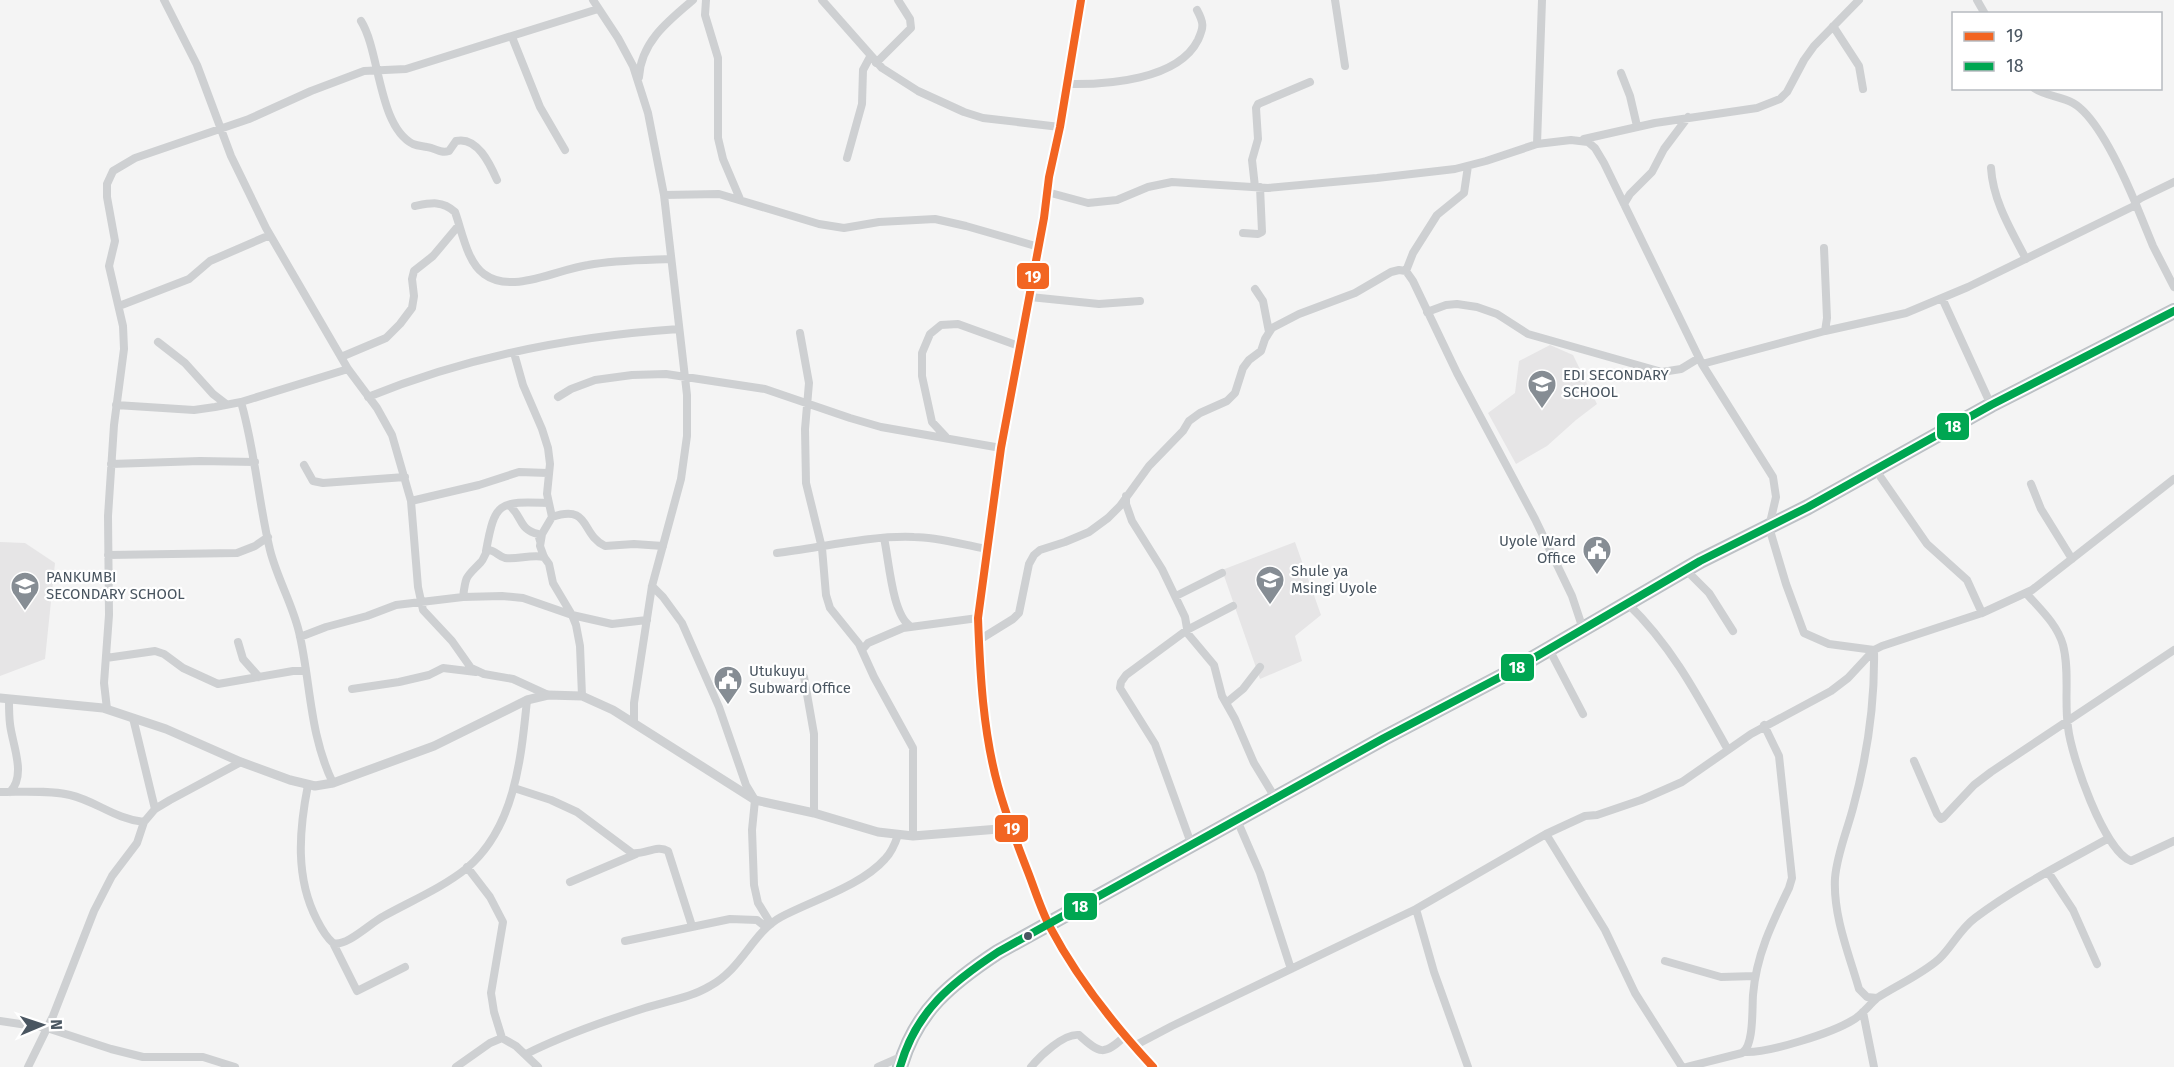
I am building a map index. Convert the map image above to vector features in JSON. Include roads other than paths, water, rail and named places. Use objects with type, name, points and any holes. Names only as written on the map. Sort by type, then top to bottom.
[{"type":"highway","points":[[902,1061],[920,1022],[932,1004],[947,989],[998,952],[1549,649],[1686,570],[1769,527],[1990,405],[2174,311]]},
{"type":"street","points":[[164,0],[197,65],[231,156],[270,235],[348,369],[378,408],[392,435],[411,501],[420,602],[426,615],[452,642],[471,668],[478,672]]},
{"type":"street","points":[[593,0],[633,66],[648,113],[664,195],[688,415],[681,479],[652,586],[634,703],[634,723]]},
{"type":"street","points":[[638,82],[642,59],[653,39],[669,20],[693,0]]},
{"type":"street","points":[[706,0],[705,15],[718,58],[718,138],[729,174],[740,199]]},
{"type":"street","points":[[822,0],[873,60],[907,85],[964,112],[998,121],[1032,122],[1060,127]]},
{"type":"street","points":[[847,158],[862,104],[863,70],[910,28],[910,19],[898,0]]},
{"type":"street","points":[[1081,0],[1039,247],[1001,448],[978,618],[983,704],[997,784],[1011,828],[1048,924],[1076,970],[1125,1036],[1153,1067]]},
{"type":"street","points":[[1335,0],[1345,66]]},
{"type":"street","points":[[1538,144],[1542,0]]},
{"type":"street","points":[[1047,192],[1088,203],[1117,200],[1148,187],[1172,182],[1257,187],[1377,178],[1468,166],[1538,144],[1581,140],[1637,126],[1757,108],[1780,99],[1787,92],[1814,46],[1859,0]]},
{"type":"street","points":[[107,709],[104,683],[109,615],[111,464],[124,349],[123,326],[109,266],[115,242],[106,197],[109,176],[120,166],[135,158],[222,129],[364,71],[406,69],[512,38],[598,9]]},
{"type":"street","points":[[1066,84],[1126,80],[1159,71],[1183,59],[1194,49],[1203,31],[1202,19],[1197,10]]},
{"type":"street","points":[[361,21],[370,41],[375,69],[389,110],[399,130],[411,143],[444,153],[449,151],[456,141],[463,140],[472,143],[490,166],[497,180]]},
{"type":"street","points":[[1833,26],[1859,66],[1863,89]]},
{"type":"street","points":[[512,38],[540,107],[565,150]]},
{"type":"street","points":[[1621,73],[1630,96],[1637,126]]},
{"type":"street","points":[[1244,233],[1262,232],[1252,160],[1258,140],[1256,108],[1258,104],[1310,82]]},
{"type":"street","points":[[2039,90],[2073,103],[2089,116],[2123,175],[2153,246],[2174,287]]},
{"type":"street","points":[[1624,204],[1630,194],[1648,177],[1688,117]]},
{"type":"street","points":[[1581,140],[1595,148],[1701,361],[1773,477],[1776,497],[1769,527],[1804,634],[1829,644],[1874,650]]},
{"type":"street","points":[[1406,271],[1413,254],[1437,215],[1464,193],[1468,166]]},
{"type":"street","points":[[1991,168],[1999,204],[2026,259]]},
{"type":"street","points":[[1426,312],[1446,305],[1466,304],[1497,314],[1528,334],[1662,372],[1681,369],[1701,361],[1890,318],[1942,298],[2026,259],[2136,204],[2141,198],[2174,182]]},
{"type":"street","points":[[664,195],[711,193],[740,199],[832,227],[844,228],[879,222],[935,219],[1039,247]]},
{"type":"street","points":[[415,206],[432,202],[441,203],[455,212],[468,250],[480,270],[491,278],[506,281],[535,279],[589,264],[671,259]]},
{"type":"street","points":[[341,357],[386,338],[400,324],[412,308],[414,271],[433,256],[459,225]]},
{"type":"street","points":[[119,306],[189,279],[210,261],[270,235]]},
{"type":"street","points":[[1824,248],[1827,312],[1825,331]]},
{"type":"street","points":[[979,640],[1019,613],[1029,564],[1034,555],[1040,550],[1089,532],[1114,512],[1149,466],[1184,431],[1189,421],[1200,413],[1227,401],[1235,393],[1243,368],[1261,351],[1269,332],[1277,324],[1355,293],[1391,272],[1399,270],[1406,271],[1418,290],[1426,312],[1535,519],[1572,596],[1584,629]]},
{"type":"street","points":[[1255,289],[1263,301],[1269,332]]},
{"type":"street","points":[[1030,297],[1099,304],[1140,300]]},
{"type":"street","points":[[1942,298],[1990,405]]},
{"type":"street","points":[[947,438],[932,422],[922,376],[922,353],[930,334],[941,325],[958,324],[1019,346]]},
{"type":"street","points":[[368,397],[442,372],[514,353],[560,344],[679,329]]},
{"type":"street","points":[[800,333],[808,374],[806,483],[822,548],[825,585],[830,608],[856,638],[913,748],[913,836]]},
{"type":"street","points":[[158,342],[185,363],[213,394],[226,404]]},
{"type":"street","points":[[514,353],[527,397],[545,438],[550,464],[548,503],[552,517]]},
{"type":"street","points":[[116,405],[194,410],[241,402],[348,369]]},
{"type":"street","points":[[558,397],[588,382],[606,378],[666,374],[758,387],[874,425],[1001,448]]},
{"type":"street","points":[[241,402],[255,462],[268,537],[278,576],[300,637],[318,748],[333,783]]},
{"type":"street","points":[[111,464],[255,462]]},
{"type":"street","points":[[304,465],[313,481],[323,483],[405,477]]},
{"type":"street","points":[[1875,469],[1928,544],[1967,580],[1982,613]]},
{"type":"street","points":[[411,501],[479,485],[519,472],[548,473]]},
{"type":"street","points":[[1134,1046],[1416,909],[1546,834],[1585,816],[1597,815],[1669,789],[1764,726],[1831,691],[1882,645],[1982,613],[2026,593],[2174,479]]},
{"type":"street","points":[[2031,484],[2041,509],[2072,559]]},
{"type":"street","points":[[1127,495],[1126,504],[1132,520],[1176,596],[1190,637],[1214,665],[1226,703],[1254,763],[1276,799]]},
{"type":"street","points":[[463,597],[467,577],[471,570],[483,560],[496,511],[509,505],[548,503]]},
{"type":"street","points":[[509,505],[517,511],[525,529],[538,534],[556,591],[572,615],[579,639],[582,696]]},
{"type":"street","points":[[540,541],[544,528],[552,517],[568,513],[579,515],[587,524],[593,537],[605,546],[634,544],[663,546]]},
{"type":"street","points":[[108,555],[237,553],[255,546],[268,537]]},
{"type":"street","points":[[777,553],[884,538],[923,537],[987,549]]},
{"type":"street","points":[[884,538],[898,608],[903,620],[910,626]]},
{"type":"street","points":[[486,551],[493,550],[506,558],[544,557]]},
{"type":"street","points":[[1686,570],[1710,593],[1733,631]]},
{"type":"street","points":[[1176,596],[1222,573]]},
{"type":"street","points":[[652,586],[682,623],[719,707],[746,785],[755,800],[752,830],[754,885],[758,903],[769,926]]},
{"type":"street","points":[[2026,593],[2048,618],[2062,642],[2067,675],[2067,720],[2071,745],[2082,783],[2109,838],[2123,856],[2131,861],[2174,841]]},
{"type":"street","points":[[300,637],[367,616],[396,604],[463,597],[523,598],[572,615],[612,624],[647,620]]},
{"type":"street","points":[[1628,604],[1658,637],[1680,667],[1728,750]]},
{"type":"street","points":[[1192,846],[1155,744],[1120,688],[1121,682],[1126,675],[1187,630],[1233,606]]},
{"type":"street","points":[[862,650],[868,643],[910,626],[978,618]]},
{"type":"street","points":[[238,642],[243,659],[259,677]]},
{"type":"street","points":[[1549,649],[1583,714]]},
{"type":"street","points":[[1874,650],[1874,686],[1866,745],[1854,808],[1839,852],[1835,880],[1840,919],[1859,989],[1867,997],[1876,998]]},
{"type":"street","points":[[1914,761],[1937,814],[1943,818],[1981,780],[2174,650]]},
{"type":"street","points":[[106,658],[155,651],[165,654],[183,668],[215,684],[305,671]]},
{"type":"street","points":[[1226,703],[1243,689],[1260,667]]},
{"type":"street","points":[[352,689],[399,682],[429,675],[443,668],[513,679],[548,695]]},
{"type":"street","points":[[804,677],[814,734],[814,813]]},
{"type":"street","points":[[10,792],[15,784],[18,770],[5,699],[107,709],[166,729],[241,762],[308,785],[322,785],[434,746],[527,700],[548,695],[582,696],[602,703],[755,800],[898,836],[1011,828]]},
{"type":"street","points":[[333,943],[347,941],[375,921],[429,892],[467,867],[495,833],[505,815],[514,788],[524,734],[527,700]]},
{"type":"street","points":[[133,718],[155,809]]},
{"type":"street","points":[[1745,1052],[1749,1045],[1752,1026],[1755,975],[1764,943],[1789,888],[1792,873],[1779,756],[1764,726]]},
{"type":"street","points":[[28,1067],[47,1029],[94,911],[112,876],[137,843],[144,822],[155,809],[204,780],[241,762]]},
{"type":"street","points":[[308,785],[301,832],[303,882],[314,914],[333,943],[357,991],[405,967]]},
{"type":"street","points":[[514,788],[567,807],[586,818],[622,847],[638,854]]},
{"type":"street","points":[[0,792],[48,792],[71,795],[119,817],[144,822]]},
{"type":"street","points":[[1237,820],[1260,873],[1291,969]]},
{"type":"street","points":[[1546,834],[1609,938],[1639,1000],[1682,1067]]},
{"type":"street","points":[[525,1054],[585,1027],[703,990],[732,970],[769,926],[781,917],[873,870],[890,853],[898,836]]},
{"type":"street","points":[[1687,1067],[1745,1052],[1774,1048],[1852,1021],[1876,998],[1941,957],[1955,937],[1973,919],[2048,872],[2109,838]]},
{"type":"street","points":[[570,882],[638,854],[659,848],[668,851],[692,926]]},
{"type":"street","points":[[467,867],[490,897],[503,922],[492,993],[494,1012],[502,1038],[525,1054],[538,1067]]},
{"type":"street","points":[[2048,872],[2073,910],[2097,964]]},
{"type":"street","points":[[1416,909],[1434,972],[1468,1067]]},
{"type":"street","points":[[625,941],[719,921],[750,918],[769,926]]},
{"type":"street","points":[[1665,961],[1721,977],[1755,975]]},
{"type":"street","points":[[1863,1012],[1874,1067]]},
{"type":"street","points":[[0,1021],[47,1029],[143,1057],[203,1057],[235,1067]]},
{"type":"street","points":[[1031,1067],[1041,1056],[1070,1036],[1079,1035],[1094,1049],[1103,1051],[1110,1050],[1125,1036]]},
{"type":"street","points":[[456,1067],[490,1043],[502,1038]]},
{"type":"street","points":[[1720,1067],[1726,1057]]},
{"type":"street","points":[[878,1067],[902,1061]]},
{"type":"place","name":"EDI SECONDARY SCHOOL","points":[[1542,410]]},
{"type":"place","name":"Uyole Ward Office","points":[[1597,576]]},
{"type":"place","name":"Shule ya Msingi Uyole","points":[[1270,606]]},
{"type":"place","name":"PANKUMBI SECONDARY SCHOOL","points":[[25,612]]},
{"type":"place","name":"Utukuyu Subward Office","points":[[728,706]]}]
